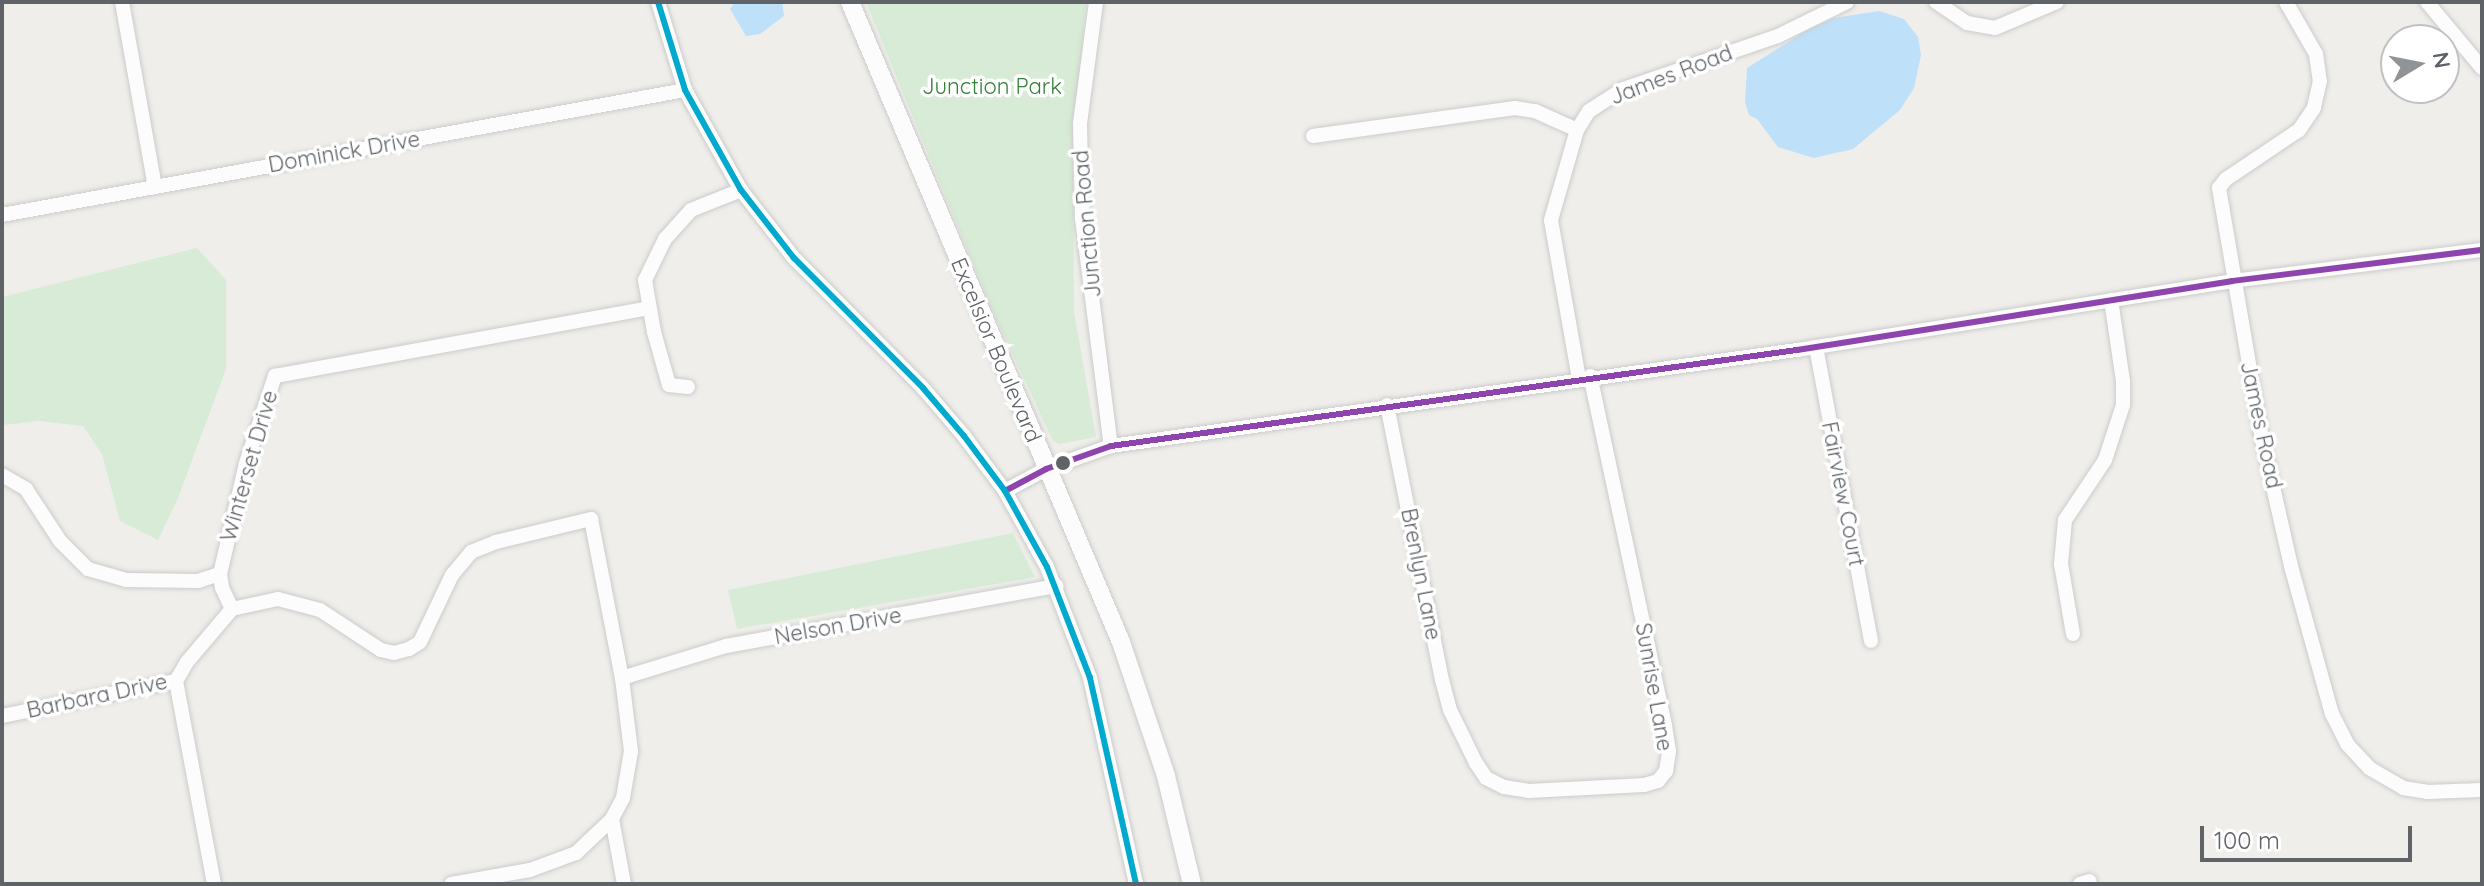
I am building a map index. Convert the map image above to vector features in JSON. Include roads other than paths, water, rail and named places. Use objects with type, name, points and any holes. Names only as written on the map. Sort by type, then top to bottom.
[{"type":"main road","name":"Excelsior Boulevard","points":[[850,2],[1134,674],[1169,787],[1192,884]]},
{"type":"street","points":[[122,2],[155,187]]},
{"type":"street","points":[[658,2],[685,90],[741,190],[794,258],[923,388],[1005,491],[1057,586],[1094,690],[1136,884]]},
{"type":"street","name":"Junction Road","points":[[1096,2],[1080,124],[1082,203],[1111,446]]},
{"type":"street","name":"James Road","points":[[1577,130],[1589,111],[1605,98],[1778,36],[1847,2]]},
{"type":"street","points":[[1936,2],[1967,23],[1995,28],[2057,2]]},
{"type":"street","name":"James Road","points":[[2286,2],[2316,54],[2319,94],[2299,130],[2226,179],[2219,188],[2232,281],[2292,570],[2332,714],[2354,752],[2369,768],[2403,788],[2427,792],[2482,790]]},
{"type":"street","points":[[2427,2],[2482,68]]},
{"type":"street","name":"Dominick Drive","points":[[2,215],[685,90]]},
{"type":"street","points":[[1313,136],[1515,108],[1535,111],[1577,130]]},
{"type":"street","name":"Sunrise Lane","points":[[1463,741],[1486,778],[1516,789],[1588,790],[1644,785],[1658,781],[1666,771],[1669,751],[1665,725],[1584,378],[1551,220],[1577,130]]},
{"type":"street","points":[[688,387],[669,385],[645,280],[665,239],[691,210],[741,190]]},
{"type":"street","points":[[1005,491],[1046,469],[1111,446],[1816,347],[2232,281],[2482,250]]},
{"type":"street","points":[[2073,634],[2061,564],[2065,520],[2105,460],[2123,405],[2123,381],[2111,300]]},
{"type":"street","name":"Winterset Drive","points":[[220,574],[242,476],[275,376],[649,308]]},
{"type":"street","name":"Fairview Court","points":[[1816,347],[1871,641]]},
{"type":"street","name":"Brenlyn Lane","points":[[1387,405],[1442,680],[1463,741]]},
{"type":"street","points":[[2,475],[26,489],[60,541],[88,569],[126,580],[198,581],[220,574],[222,588],[232,609],[278,599],[297,602],[320,610],[366,642],[394,653],[420,642],[452,575],[471,552],[496,542],[591,519],[622,678],[631,751],[629,775],[612,819],[596,838],[554,863],[451,884]]},
{"type":"street","name":"Nelson Drive","points":[[622,678],[726,646],[1057,586]]},
{"type":"street","name":"Barbara Drive","points":[[2,716],[176,681],[187,662],[232,609]]},
{"type":"street","points":[[176,681],[214,884]]},
{"type":"street","points":[[612,819],[624,884]]},
{"type":"water","points":[[735,2],[782,2],[784,16],[760,34],[746,36],[730,9]]},
{"type":"water","points":[[1879,11],[1904,19],[1918,37],[1921,55],[1914,88],[1900,110],[1853,149],[1814,158],[1778,147],[1757,119],[1749,115],[1745,102],[1747,68],[1809,29],[1834,18]]},
{"type":"park label","name":"Junction Park","points":[[992,87]]}]
